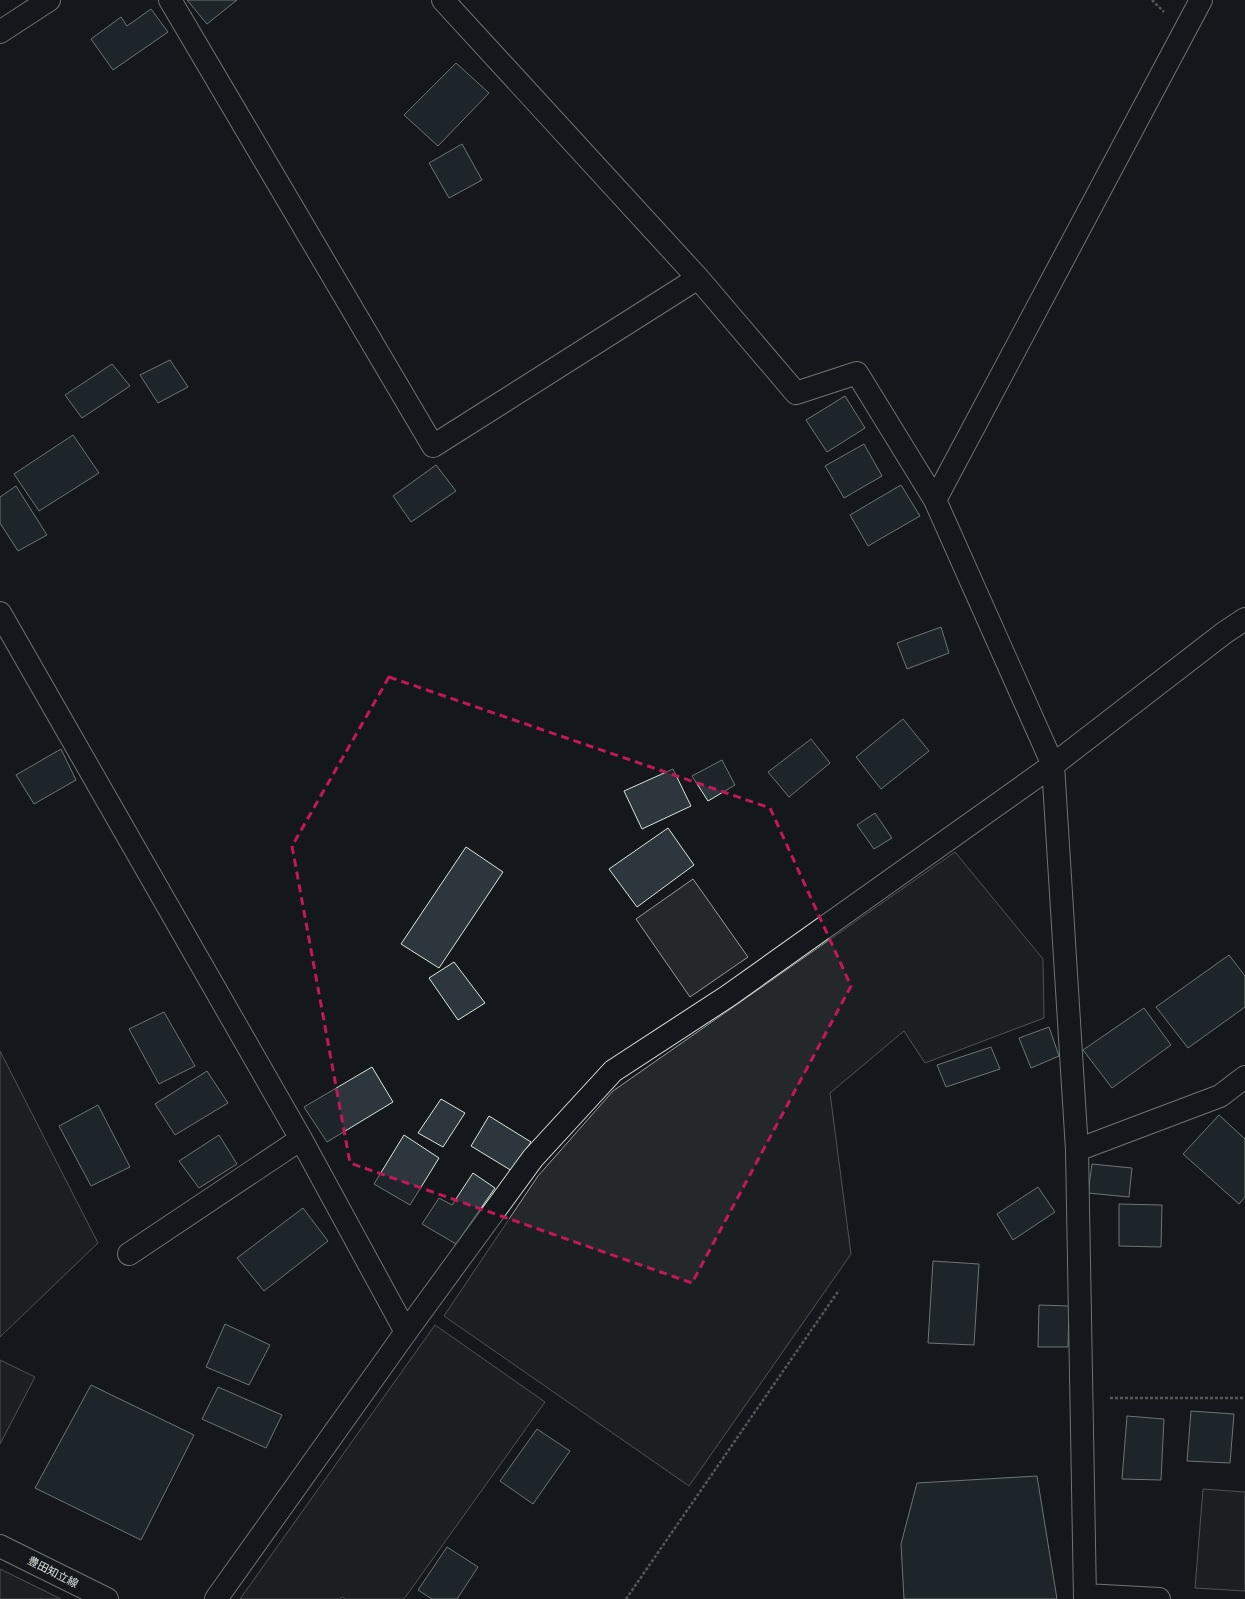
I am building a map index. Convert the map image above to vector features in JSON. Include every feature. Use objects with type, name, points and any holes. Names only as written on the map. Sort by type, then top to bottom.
[{"type":"street","points":[[0,32],[49,0]]},
{"type":"street","points":[[170,0],[434,446],[698,278]]},
{"type":"street","points":[[443,0],[698,278],[796,393],[857,373],[935,500],[1053,765],[1076,1150],[1085,1597],[1159,1599]]},
{"type":"street","points":[[935,500],[1200,0]]},
{"type":"street","points":[[0,612],[301,1139],[406,1332]]},
{"type":"street","points":[[216,1599],[406,1332],[533,1158],[613,1072],[728,996],[1053,765],[1224,633],[1245,619]]},
{"type":"street","points":[[1076,1150],[1220,1096],[1245,1077]]},
{"type":"street","points":[[130,1254],[301,1139]]},
{"type":"street","name":"豊田知立線","points":[[0,1546],[107,1599]]},
{"type":"path","points":[[626,1599],[839,1290]]},
{"type":"path","points":[[1081,1398],[1245,1398]]},
{"type":"highlighted area","points":[[389,677],[770,808],[851,986],[692,1283],[350,1163],[292,846]]},
{"type":"shaded area","points":[[955,852],[1043,959],[1044,1018],[925,1063],[904,1031],[830,1093],[851,1254],[689,1486],[444,1316],[538,1176],[613,1091]]},
{"type":"shaded area","points":[[693,879],[748,957],[690,997],[636,919]]},
{"type":"shaded area","points":[[0,1051],[98,1243],[0,1337]]},
{"type":"shaded area","points":[[435,1325],[545,1402],[404,1599],[345,1599],[342,1597],[340,1599],[240,1599]]},
{"type":"shaded area","points":[[0,1360],[35,1377],[0,1444]]},
{"type":"shaded area","points":[[1203,1489],[1245,1492],[1245,1591],[1195,1588]]},
{"type":"shaded area","points":[[0,1569],[61,1599],[0,1599]]},
{"type":"building","points":[[187,0],[237,0],[207,24]]},
{"type":"building","points":[[151,9],[168,32],[113,70],[91,39],[121,17],[127,26]]},
{"type":"building","points":[[456,63],[489,93],[438,146],[404,115]]},
{"type":"building","points":[[462,144],[482,180],[449,198],[429,163]]},
{"type":"building","points":[[170,360],[188,387],[158,403],[140,375]]},
{"type":"building","points":[[112,364],[130,386],[82,418],[65,395]]},
{"type":"building","points":[[845,396],[865,428],[827,452],[806,420]]},
{"type":"building","points":[[73,435],[99,473],[39,511],[14,474]]},
{"type":"building","points":[[864,444],[882,476],[844,498],[825,466]]},
{"type":"building","points":[[436,465],[456,491],[411,522],[393,496]]},
{"type":"building","points":[[901,485],[920,516],[868,546],[850,515]]},
{"type":"building","points":[[16,486],[47,535],[18,551],[0,523],[0,497]]},
{"type":"building","points":[[941,627],[949,653],[907,669],[897,643]]},
{"type":"building","points":[[903,719],[929,751],[881,789],[856,757]]},
{"type":"building","points":[[811,739],[830,763],[789,797],[768,772]]},
{"type":"building","points":[[61,749],[76,780],[34,804],[16,775]]},
{"type":"building","points":[[722,760],[735,785],[708,801],[692,776]]},
{"type":"building","points":[[673,769],[691,806],[642,829],[624,791]]},
{"type":"building","points":[[875,813],[892,838],[874,849],[857,825]]},
{"type":"building","points":[[668,828],[694,865],[637,907],[609,869]]},
{"type":"building","points":[[466,847],[503,872],[439,968],[401,944]]},
{"type":"building","points":[[1229,955],[1245,976],[1245,1007],[1188,1048],[1156,1007]]},
{"type":"building","points":[[454,962],[485,1003],[458,1020],[429,978]]},
{"type":"building","points":[[1144,1008],[1171,1045],[1112,1088],[1083,1050]]},
{"type":"building","points":[[164,1012],[195,1066],[159,1084],[129,1029]]},
{"type":"building","points":[[1049,1027],[1059,1056],[1031,1068],[1019,1038]]},
{"type":"building","points":[[991,1047],[1000,1069],[946,1087],[937,1065]]},
{"type":"building","points":[[372,1067],[393,1102],[327,1142],[304,1107]]},
{"type":"building","points":[[207,1071],[228,1103],[175,1135],[155,1104]]},
{"type":"building","points":[[441,1099],[465,1113],[443,1147],[418,1133]]},
{"type":"building","points":[[98,1105],[130,1167],[91,1186],[59,1126]]},
{"type":"building","points":[[1219,1115],[1245,1139],[1245,1197],[1239,1204],[1183,1154]]},
{"type":"building","points":[[489,1116],[531,1142],[512,1171],[471,1146]]},
{"type":"building","points":[[219,1135],[237,1164],[199,1188],[179,1161]]},
{"type":"building","points":[[404,1135],[439,1158],[410,1205],[374,1184]]},
{"type":"building","points":[[1092,1164],[1132,1168],[1129,1197],[1088,1193]]},
{"type":"building","points":[[473,1173],[495,1188],[456,1244],[422,1224],[439,1198],[452,1205]]},
{"type":"building","points":[[1038,1187],[1055,1212],[1013,1240],[997,1214]]},
{"type":"building","points":[[1119,1204],[1162,1205],[1161,1247],[1119,1246]]},
{"type":"building","points":[[303,1208],[328,1241],[264,1291],[237,1258]]},
{"type":"building","points":[[933,1261],[979,1264],[974,1345],[928,1343]]},
{"type":"building","points":[[1039,1305],[1069,1306],[1068,1347],[1038,1347]]},
{"type":"building","points":[[225,1324],[270,1345],[249,1385],[206,1367]]},
{"type":"building","points":[[91,1385],[194,1435],[141,1540],[35,1488]]},
{"type":"building","points":[[218,1387],[282,1415],[266,1448],[202,1419]]},
{"type":"building","points":[[1191,1411],[1234,1414],[1230,1463],[1187,1461]]},
{"type":"building","points":[[1127,1416],[1164,1419],[1161,1480],[1122,1479]]},
{"type":"building","points":[[537,1429],[570,1451],[533,1504],[500,1481]]},
{"type":"building","points":[[1037,1476],[1057,1599],[904,1599],[901,1544],[917,1483]]},
{"type":"building","points":[[447,1547],[478,1567],[457,1599],[432,1599],[418,1590]]}]
